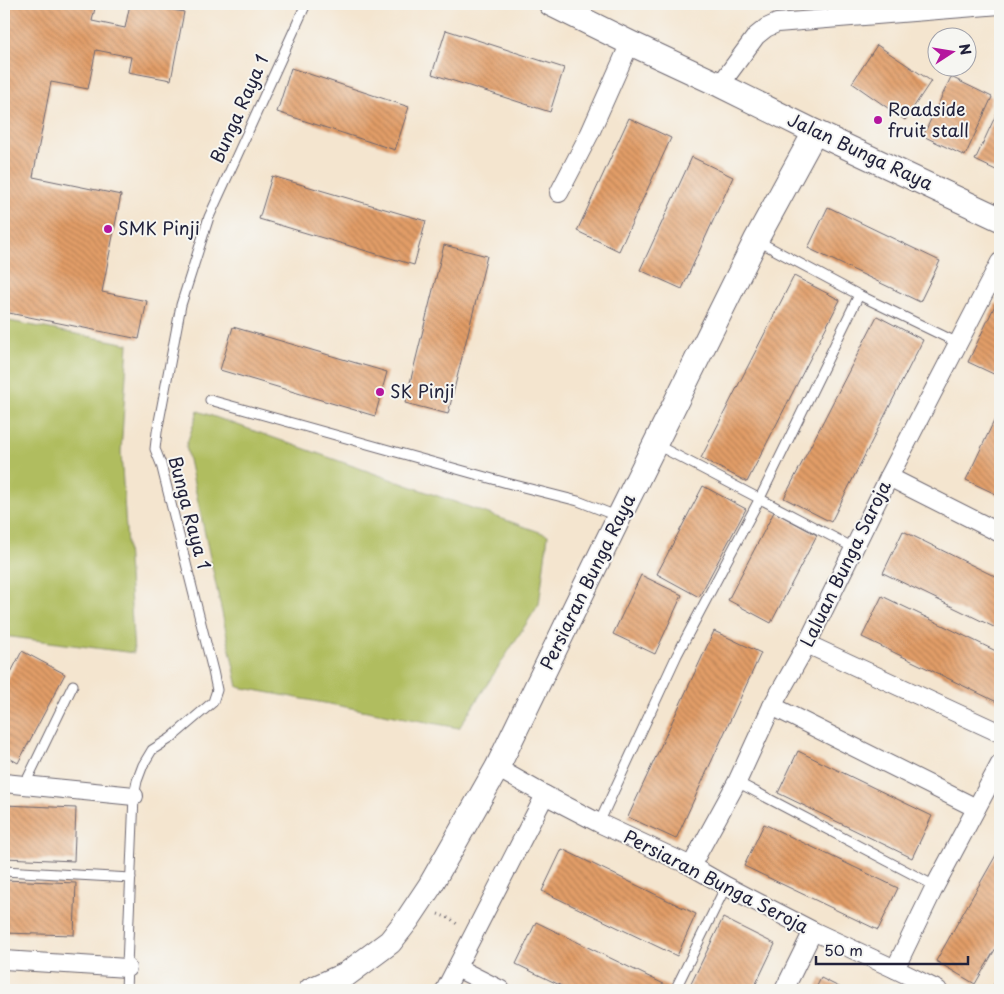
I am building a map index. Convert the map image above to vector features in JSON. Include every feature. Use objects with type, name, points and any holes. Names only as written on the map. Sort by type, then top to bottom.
[{"type":"street","name":"Jalan Bunga Raya","points":[[551,4],[1000,219]]},
{"type":"street","points":[[720,85],[756,36],[766,28],[777,23],[1000,5]]},
{"type":"street","points":[[559,193],[590,133],[630,43]]},
{"type":"street","name":"Persiaran Bunga Raya","points":[[311,990],[347,974],[390,942],[430,886],[497,768],[756,240],[815,132]]},
{"type":"street","name":"Laluan Bunga Saroja","points":[[690,866],[737,782],[772,706],[807,644],[889,477],[1000,262]]},
{"type":"street","points":[[889,477],[1000,533]]},
{"type":"street","points":[[807,644],[1000,734]]},
{"type":"street","points":[[772,706],[976,808]]},
{"type":"street","name":"Persiaran Bunga Seroja","points":[[497,768],[599,823],[690,866],[813,931],[938,990]]},
{"type":"street","points":[[895,969],[934,886],[999,769]]},
{"type":"street","points":[[4,783],[134,796]]},
{"type":"street","points":[[445,990],[545,795]]},
{"type":"street","points":[[784,990],[813,931]]},
{"type":"street","points":[[4,960],[127,968]]},
{"type":"street","points":[[457,968],[501,990]]},
{"type":"lane","name":"Bunga Raya 1","points":[[126,990],[134,796],[137,780],[152,750],[171,738],[213,702],[216,690],[161,464],[155,449],[157,432],[181,306],[209,217],[306,4]]},
{"type":"lane","points":[[756,240],[859,295],[958,342]]},
{"type":"lane","points":[[599,823],[677,656],[760,498],[859,295]]},
{"type":"lane","points":[[210,400],[498,481],[578,501],[619,517]]},
{"type":"lane","points":[[655,444],[854,548]]},
{"type":"lane","points":[[24,784],[73,685]]},
{"type":"lane","points":[[737,782],[934,886]]},
{"type":"lane","points":[[4,871],[130,878]]},
{"type":"lane","points":[[676,990],[726,886]]},
{"type":"lane","points":[[997,990],[1000,983]]},
{"type":"path","points":[[408,919],[424,914],[439,914],[450,919],[466,935],[469,944]]},
{"type":"green space","points":[[4,320],[128,344],[121,452],[134,653],[4,636]]},
{"type":"green space","points":[[198,411],[548,535],[539,604],[459,728],[238,687],[186,446]]},
{"type":"building","points":[[4,4],[96,4],[92,21],[125,28],[130,4],[184,12],[171,80],[128,72],[131,57],[96,50],[88,89],[51,82],[33,177],[121,195],[102,292],[147,301],[139,339],[4,312]]},
{"type":"building","points":[[446,30],[564,68],[550,112],[432,74]]},
{"type":"building","points":[[877,45],[931,81],[905,120],[852,83]]},
{"type":"building","points":[[291,68],[409,107],[395,150],[277,112]]},
{"type":"building","points":[[951,78],[992,97],[965,156],[923,136]]},
{"type":"building","points":[[1000,106],[1000,172],[975,160]]},
{"type":"building","points":[[629,118],[671,138],[619,251],[577,231]]},
{"type":"building","points":[[692,157],[733,177],[682,289],[640,270]]},
{"type":"building","points":[[272,176],[426,221],[414,265],[259,219]]},
{"type":"building","points":[[828,207],[940,261],[920,302],[808,248]]},
{"type":"building","points":[[444,245],[487,256],[448,414],[405,403]]},
{"type":"building","points":[[794,276],[840,300],[747,482],[701,458]]},
{"type":"building","points":[[996,303],[1000,306],[1000,377],[968,362]]},
{"type":"building","points":[[877,316],[923,340],[831,522],[784,498]]},
{"type":"building","points":[[233,327],[387,372],[375,416],[220,370]]},
{"type":"building","points":[[994,421],[1000,424],[1000,496],[966,480]]},
{"type":"building","points":[[703,486],[746,509],[699,597],[657,574]]},
{"type":"building","points":[[774,512],[817,535],[771,623],[728,600]]},
{"type":"building","points":[[903,531],[1000,579],[1000,630],[883,573]]},
{"type":"building","points":[[641,575],[682,595],[655,654],[613,634]]},
{"type":"building","points":[[882,596],[1000,653],[1000,694],[997,702],[862,637]]},
{"type":"building","points":[[714,631],[761,653],[676,839],[628,817]]},
{"type":"building","points":[[22,651],[65,674],[18,763],[4,755],[4,686]]},
{"type":"building","points":[[798,751],[932,816],[912,858],[778,793]]},
{"type":"building","points":[[4,805],[76,808],[74,861],[4,858]]},
{"type":"building","points":[[764,824],[898,888],[878,930],[744,866]]},
{"type":"building","points":[[1000,848],[1000,941],[975,984],[936,961]]},
{"type":"building","points":[[562,849],[696,914],[677,956],[542,891]]},
{"type":"building","points":[[4,880],[76,883],[74,935],[4,933]]},
{"type":"building","points":[[723,918],[775,944],[753,990],[688,990]]},
{"type":"building","points":[[536,922],[670,987],[669,990],[570,990],[516,964]]},
{"type":"building","points":[[821,978],[845,990],[815,990]]},
{"type":"place","name":"Roadside fruit stall","points":[[878,120]]},
{"type":"place","name":"SMK Pinji","points":[[108,229]]},
{"type":"place","name":"SK Pinji","points":[[380,392]]}]
